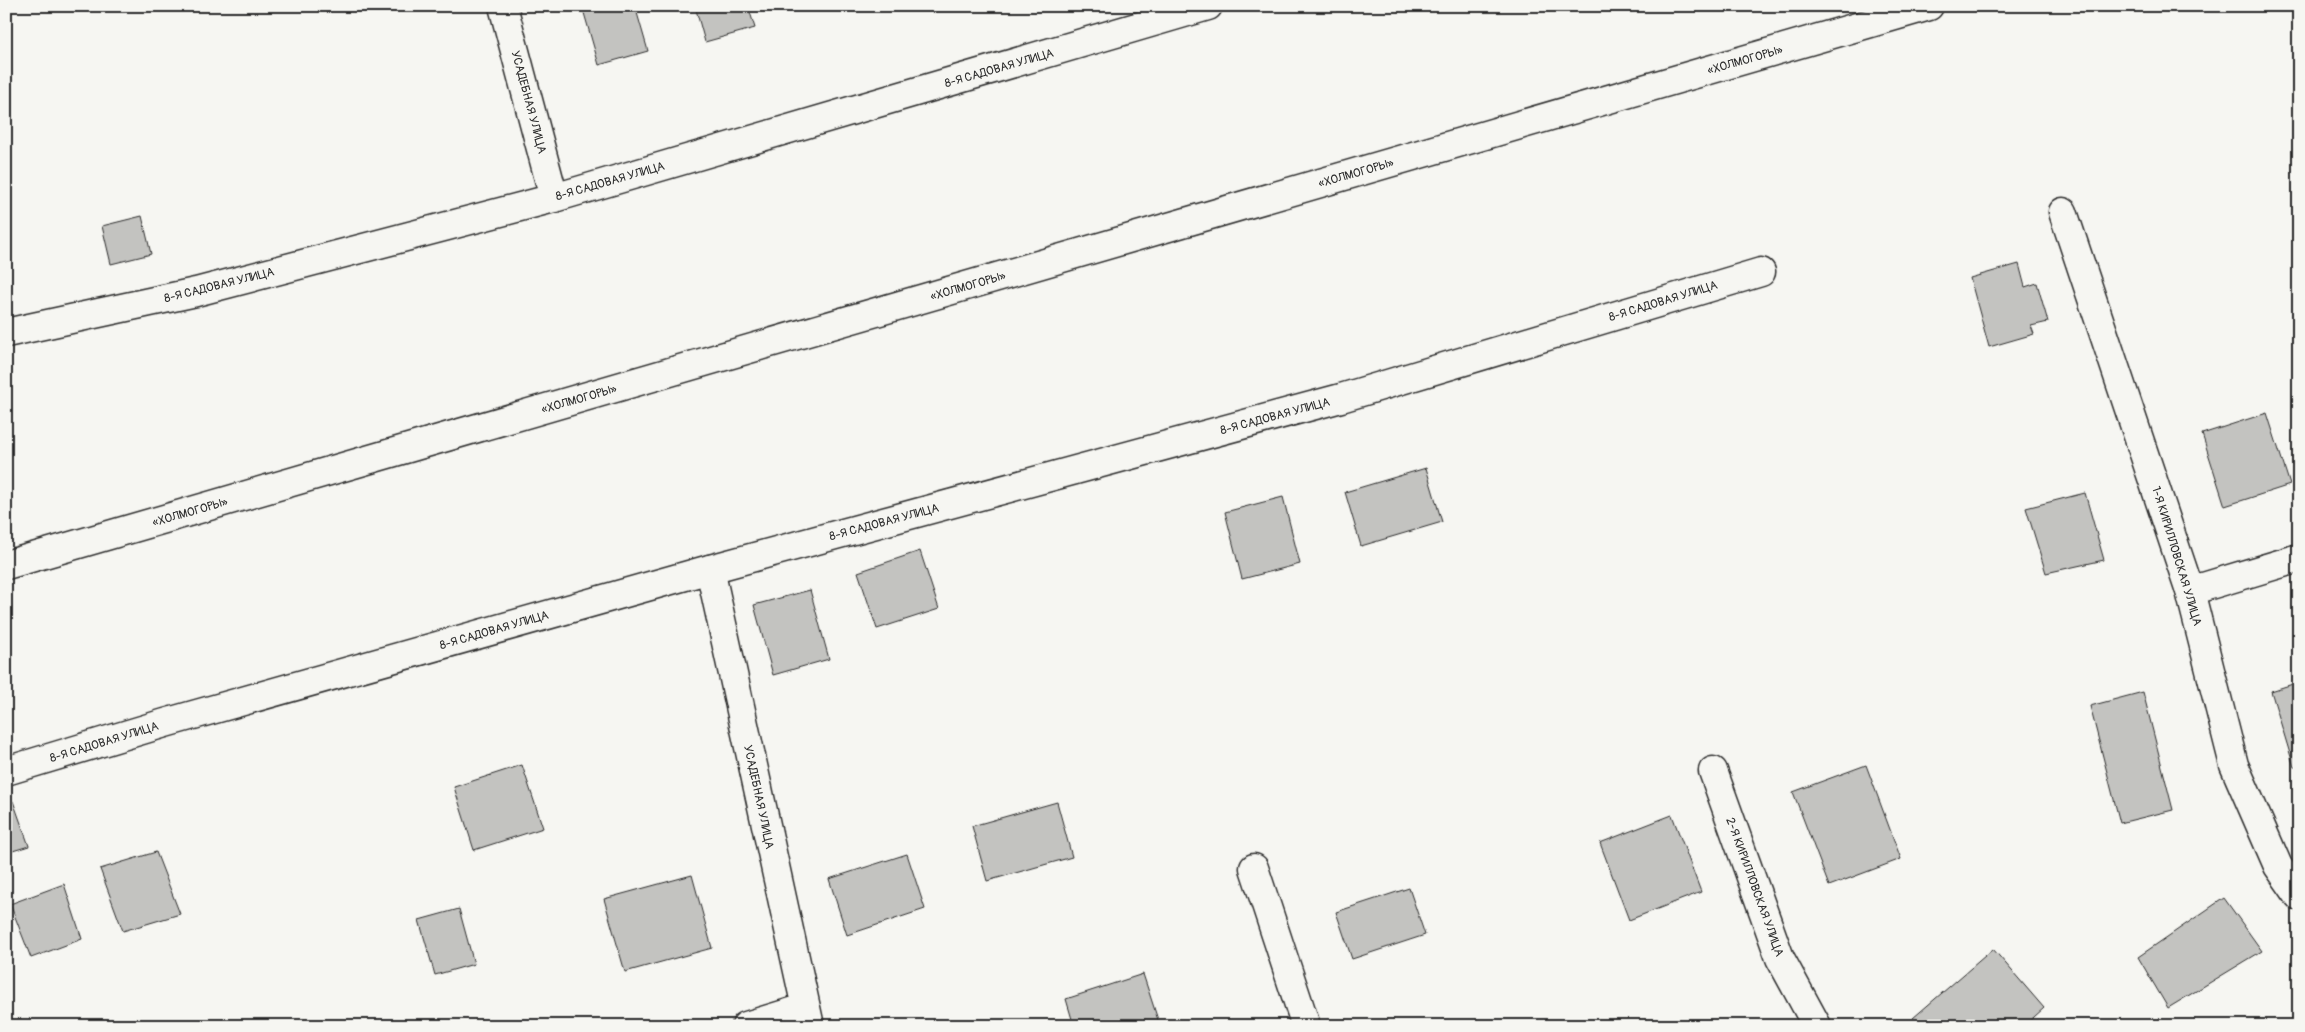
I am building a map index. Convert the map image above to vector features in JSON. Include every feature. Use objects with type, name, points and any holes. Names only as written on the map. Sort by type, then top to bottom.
[{"type":"main road","name":"УСАДЕБНАЯ УЛИЦА","points":[[503,6],[554,198]]},
{"type":"main road","name":"8-Я САДОВАЯ УЛИЦА","points":[[6,333],[196,292],[554,198],[1208,6]]},
{"type":"main road","name":"«ХОЛМОГОРЫ»","points":[[6,565],[1929,6]]},
{"type":"main road","name":"1-Я КИРИЛЛОВСКАЯ УЛИЦА","points":[[2063,212],[2190,590],[2234,765],[2278,866],[2299,896]]},
{"type":"main road","name":"8-Я САДОВАЯ УЛИЦА","points":[[6,771],[710,569],[1341,398],[1762,272]]},
{"type":"main road","points":[[2190,590],[2299,558]]},
{"type":"main road","name":"УСАДЕБНАЯ УЛИЦА","points":[[710,569],[808,1017]]},
{"type":"main road","name":"2-Я КИРИЛЛОВСКАЯ УЛИЦА","points":[[1713,770],[1780,958],[1817,1026]]},
{"type":"main road","points":[[1254,868],[1306,1026]]},
{"type":"main road","points":[[746,1026],[808,1017]]},
{"type":"building","points":[[582,6],[635,6],[648,51],[599,65]]},
{"type":"building","points":[[695,6],[748,6],[755,28],[705,42]]},
{"type":"building","points":[[142,216],[151,254],[111,264],[102,226]]},
{"type":"building","points":[[2019,264],[2025,287],[2037,283],[2048,322],[2031,326],[2034,334],[1989,347],[1970,278]]},
{"type":"building","points":[[2267,413],[2290,485],[2225,506],[2202,434]]},
{"type":"building","points":[[1426,468],[1442,522],[1361,546],[1345,492]]},
{"type":"building","points":[[2085,493],[2104,560],[2046,573],[2026,508]]},
{"type":"building","points":[[1283,497],[1300,564],[1242,579],[1225,512]]},
{"type":"building","points":[[920,551],[939,609],[877,629],[858,572]]},
{"type":"building","points":[[810,590],[829,659],[773,675],[754,605]]},
{"type":"building","points":[[2299,682],[2299,765],[2294,767],[2271,691]]},
{"type":"building","points":[[2143,692],[2173,810],[2120,823],[2090,706]]},
{"type":"building","points":[[522,765],[543,828],[474,850],[454,787]]},
{"type":"building","points":[[1866,765],[1901,859],[1829,886],[1793,792]]},
{"type":"building","points":[[13,801],[29,846],[6,853],[6,803]]},
{"type":"building","points":[[1057,802],[1072,857],[987,881],[972,826]]},
{"type":"building","points":[[1672,815],[1701,892],[1629,920],[1600,843]]},
{"type":"building","points":[[156,852],[180,914],[123,931],[100,869]]},
{"type":"building","points":[[907,854],[925,909],[847,935],[829,879]]},
{"type":"building","points":[[692,875],[712,948],[625,972],[604,899]]},
{"type":"building","points":[[64,884],[82,939],[31,958],[10,904]]},
{"type":"building","points":[[1409,888],[1425,935],[1352,959],[1336,912]]},
{"type":"building","points":[[2224,898],[2262,951],[2168,1008],[2138,957]]},
{"type":"building","points":[[459,909],[474,964],[435,975],[419,920]]},
{"type":"building","points":[[1993,949],[2044,1008],[2024,1026],[1919,1026],[1913,1018]]},
{"type":"building","points":[[1143,974],[1160,1026],[1074,1026],[1066,999]]}]
